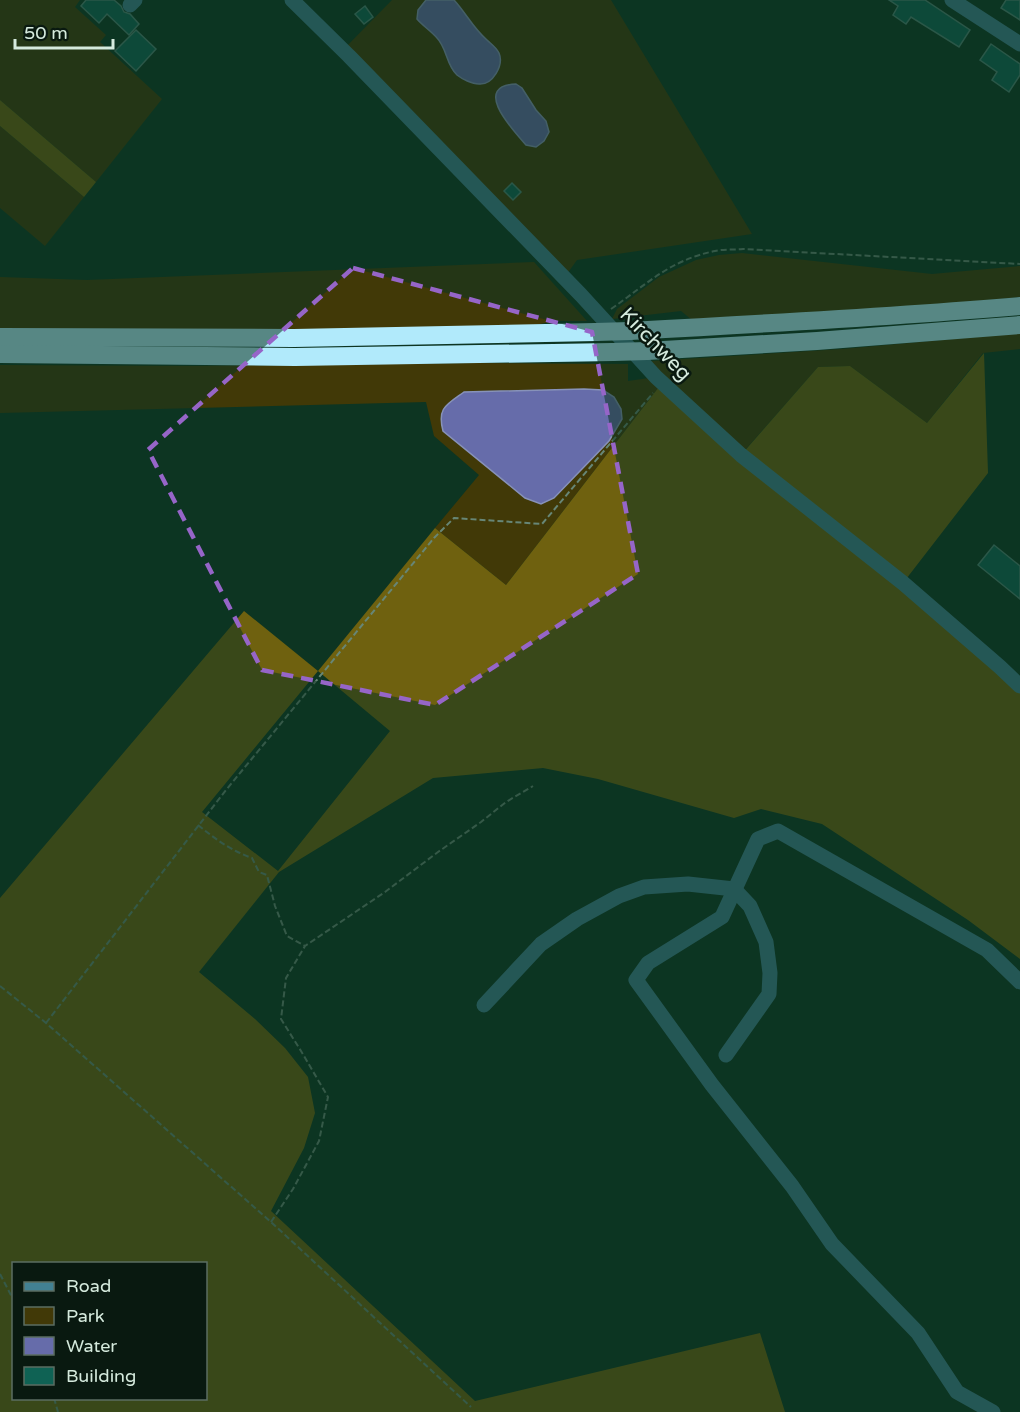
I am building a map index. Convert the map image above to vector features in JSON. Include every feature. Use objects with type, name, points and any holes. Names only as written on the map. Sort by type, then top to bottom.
[{"type":"highway","points":[[0,338],[294,338],[598,324],[630,331],[819,321],[1020,306]]},
{"type":"highway","points":[[0,356],[295,357],[647,351],[829,341],[1020,326]]},
{"type":"street","name":"Kirchweg","points":[[292,0],[358,64],[598,324],[741,455],[903,583],[1020,686]]},
{"type":"street","points":[[952,0],[1020,44]]},
{"type":"street","points":[[993,1412],[957,1392],[918,1333],[832,1244],[792,1186],[712,1085],[636,980],[648,963],[722,917],[758,839],[778,831],[987,950],[1020,982]]},
{"type":"street","points":[[484,1005],[541,944],[577,919],[619,896],[644,887],[688,884],[734,889],[750,906],[766,942],[770,973],[769,994],[726,1055]]},
{"type":"path","points":[[598,324],[665,270],[684,260],[718,250],[743,249],[1020,264]]},
{"type":"path","points":[[46,1023],[226,790],[434,538],[454,518],[542,524],[662,383]]},
{"type":"path","points":[[271,1222],[293,1189],[319,1141],[328,1097],[281,1019],[286,978],[305,946],[385,892],[506,802],[533,786]]},
{"type":"path","points":[[198,825],[238,853],[252,858],[259,872],[267,875],[275,906],[287,936],[305,946]]},
{"type":"path","points":[[0,986],[46,1023],[271,1222],[471,1407]]},
{"type":"path","points":[[0,1274],[12,1297]]},
{"type":"highlighted area","points":[[353,268],[592,332],[638,574],[435,705],[262,670],[148,450]]},
{"type":"green space","points":[[0,0],[80,0],[75,7],[106,35],[100,42],[162,99],[96,182],[0,100]]},
{"type":"green space","points":[[392,0],[611,0],[752,234],[577,260],[564,278],[343,50]]},
{"type":"green space","points":[[0,126],[84,197],[45,246],[0,208]]},
{"type":"green space","points":[[742,253],[932,274],[1020,266],[1020,297],[889,310],[692,320],[681,311],[612,319],[617,309],[659,277],[696,260]]},
{"type":"green space","points":[[534,262],[587,321],[392,331],[0,330],[0,277],[87,280]]},
{"type":"green space","points":[[1020,333],[1020,349],[983,353],[927,423],[850,366],[818,367],[745,450],[671,385],[651,361],[842,349]]},
{"type":"green space","points":[[628,364],[628,381],[656,377],[662,383],[506,585],[435,528],[479,475],[434,436],[426,402],[0,413],[0,365],[196,366]]},
{"type":"shaded area","points":[[0,100],[96,182],[84,197],[0,126]]},
{"type":"shaded area","points":[[984,353],[988,473],[903,583],[1020,686],[1020,959],[968,920],[822,824],[761,809],[734,818],[598,779],[543,768],[433,778],[279,872],[199,972],[255,1019],[285,1048],[308,1077],[315,1113],[304,1148],[271,1211],[475,1401],[760,1333],[785,1412],[0,1412],[0,898],[244,611],[318,671],[435,528],[506,585],[662,383],[741,455],[818,367],[850,366],[927,423]],"holes":[[[318,671],[390,731],[278,871],[202,812]]]},
{"type":"water","points":[[426,0],[454,0],[499,53],[499,68],[493,78],[484,83],[473,83],[453,71],[440,42],[417,19],[418,10]]},
{"type":"water","points":[[516,84],[522,88],[546,121],[549,132],[544,141],[536,147],[526,145],[499,110],[496,100],[497,92],[503,87]]},
{"type":"water","points":[[603,390],[614,397],[621,409],[622,419],[609,441],[554,498],[541,504],[525,498],[443,431],[441,417],[444,408],[464,392]]},
{"type":"building","points":[[86,0],[114,0],[139,24],[129,35],[107,14],[99,23],[81,6]]},
{"type":"building","points":[[889,0],[925,0],[970,30],[959,47],[911,17],[906,24],[893,15],[898,6]]},
{"type":"building","points":[[1006,0],[1020,0],[1020,20],[1001,8]]},
{"type":"building","points":[[365,6],[373,17],[364,24],[355,14]]},
{"type":"building","points":[[136,30],[156,49],[136,71],[115,51]]},
{"type":"building","points":[[991,44],[1020,64],[1020,75],[1009,92],[992,80],[997,72],[980,60]]},
{"type":"building","points":[[512,183],[521,192],[513,200],[504,191]]},
{"type":"building","points":[[994,545],[1020,566],[1020,599],[978,565]]}]
